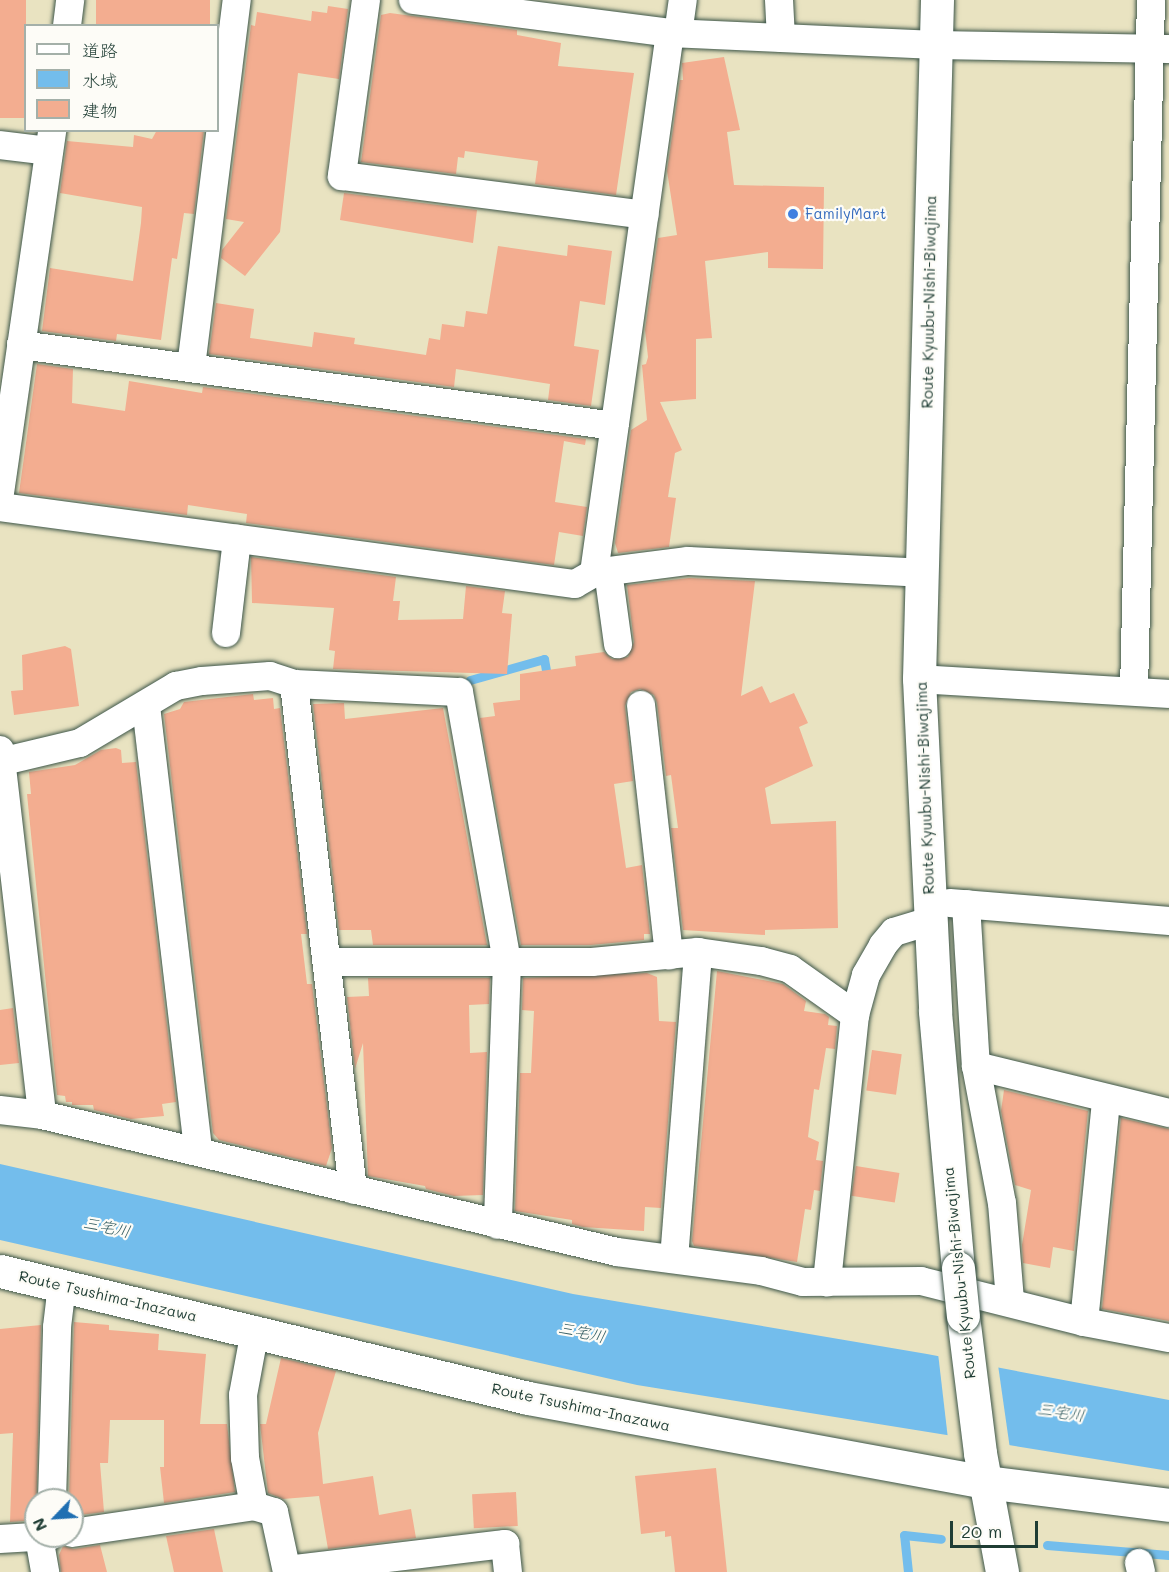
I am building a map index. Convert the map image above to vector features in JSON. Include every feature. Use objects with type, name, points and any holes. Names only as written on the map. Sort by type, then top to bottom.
[{"type":"main road","name":"Route Kyuubu-Nishi-Biwajima","points":[[936,0],[920,679],[935,1024],[964,1325],[983,1467],[1002,1572]]},
{"type":"main road","name":"Route Tsushima-Inazawa","points":[[0,1271],[255,1330],[528,1398],[983,1467],[1169,1505]]},
{"type":"street","points":[[67,24],[70,0]]},
{"type":"street","points":[[190,367],[237,0]]},
{"type":"street","points":[[366,0],[342,176],[645,214]]},
{"type":"street","points":[[413,0],[581,11],[674,33],[936,45],[1159,48]]},
{"type":"street","points":[[618,644],[601,572],[615,426],[645,214],[674,33],[683,0]]},
{"type":"street","points":[[779,0],[781,38]]},
{"type":"street","points":[[1134,690],[1159,48],[1151,0]]},
{"type":"street","points":[[0,145],[50,141],[15,333],[0,493]]},
{"type":"street","points":[[15,333],[190,367],[615,426]]},
{"type":"street","points":[[0,507],[575,584],[601,572],[688,561],[922,573]]},
{"type":"street","points":[[226,633],[237,539]]},
{"type":"street","points":[[42,1115],[0,758],[80,743],[176,687],[202,681],[270,676],[294,684],[459,692],[507,962],[498,1225]]},
{"type":"street","points":[[920,679],[1134,690],[1169,694]]},
{"type":"street","points":[[294,684],[353,1190]]},
{"type":"street","points":[[641,705],[669,955]]},
{"type":"street","points":[[146,706],[198,1152]]},
{"type":"street","points":[[966,904],[976,1066],[1002,1203],[1010,1301]]},
{"type":"street","points":[[827,1283],[855,1015],[866,975],[883,945],[894,932],[930,911],[966,904],[1169,921]]},
{"type":"street","points":[[327,962],[592,962],[698,952],[761,961],[790,969],[855,1015]]},
{"type":"street","points":[[674,1259],[698,952]]},
{"type":"street","points":[[976,1066],[1039,1079],[1106,1101],[1169,1113]]},
{"type":"street","points":[[1084,1322],[1106,1101]]},
{"type":"street","points":[[0,1110],[42,1115],[617,1252],[827,1283],[921,1281],[1010,1301],[1084,1322],[1169,1338]]},
{"type":"street","points":[[52,1488],[57,1327],[62,1285]]},
{"type":"street","points":[[254,1506],[244,1458],[243,1395],[255,1330]]},
{"type":"street","points":[[84,1531],[254,1506],[274,1512],[287,1571],[505,1544],[508,1572]]},
{"type":"street","points":[[0,1539],[24,1538]]},
{"type":"street","points":[[45,1548],[45,1572]]},
{"type":"water","name":"三宅川","points":[[0,1164],[573,1294],[927,1354],[1169,1400],[1169,1471],[637,1385],[0,1240]]},
{"type":"pier","points":[[938,1353],[998,1365],[1010,1449],[948,1439]]},
{"type":"building","points":[[0,0],[26,0],[24,118],[0,118]]},
{"type":"building","points":[[96,0],[210,0],[210,24],[96,24]]},
{"type":"building","points":[[328,6],[348,9],[339,79],[298,73],[280,232],[245,276],[221,258],[222,250],[244,222],[226,219],[251,25],[255,26],[257,12],[311,21],[312,11],[327,13]]},
{"type":"building","points":[[390,13],[517,30],[517,35],[561,43],[558,66],[634,73],[616,195],[535,184],[538,161],[465,151],[464,158],[458,157],[456,174],[361,162],[381,15]]},
{"type":"building","points":[[724,57],[740,130],[727,132],[734,185],[824,187],[823,269],[768,268],[768,252],[705,261],[712,338],[696,339],[696,399],[660,402],[682,450],[675,453],[668,497],[676,498],[669,547],[618,553],[615,543],[631,430],[647,420],[642,365],[646,364],[648,357],[645,330],[658,238],[677,235],[667,171],[680,80],[683,80],[682,63]]},
{"type":"building","points":[[156,132],[204,132],[194,214],[184,213],[177,259],[172,258],[161,340],[117,334],[116,341],[42,331],[50,268],[133,281],[141,223],[142,207],[60,193],[67,141],[133,147],[134,135],[152,139]]},
{"type":"building","points":[[344,193],[477,210],[473,243],[340,220]]},
{"type":"building","points":[[568,245],[612,251],[605,305],[580,301],[574,346],[599,350],[591,406],[548,400],[550,384],[456,369],[454,387],[209,354],[216,303],[254,309],[250,338],[312,347],[314,332],[355,338],[354,344],[426,355],[429,338],[440,340],[442,324],[464,327],[466,311],[487,314],[498,246],[567,256]]},
{"type":"building","points":[[37,364],[73,369],[72,403],[125,411],[129,381],[202,393],[203,387],[586,439],[585,445],[564,441],[555,502],[587,507],[583,536],[559,532],[554,565],[246,523],[247,514],[188,505],[187,515],[19,493]]},
{"type":"building","points":[[251,557],[396,577],[393,601],[400,601],[398,620],[463,619],[466,586],[505,591],[502,613],[512,614],[507,674],[333,669],[335,651],[329,650],[334,608],[252,603]]},
{"type":"building","points":[[689,578],[755,581],[741,696],[762,686],[770,703],[794,693],[808,723],[799,727],[813,766],[765,788],[771,824],[836,821],[838,928],[765,930],[765,935],[683,930],[671,828],[678,828],[671,775],[666,776],[657,703],[654,695],[640,689],[631,692],[625,706],[633,781],[614,784],[626,868],[642,865],[650,934],[644,934],[644,940],[591,945],[521,945],[480,718],[495,716],[493,703],[520,700],[520,674],[576,666],[575,656],[604,652],[612,659],[628,657],[634,642],[627,585]]},
{"type":"building","points":[[65,646],[71,649],[79,706],[14,715],[11,691],[23,690],[22,655]]},
{"type":"building","points":[[253,694],[254,700],[273,698],[274,709],[280,708],[307,934],[301,934],[307,984],[312,984],[332,1148],[326,1166],[219,1140],[213,1133],[164,714],[180,709],[184,702]]},
{"type":"building","points":[[344,703],[345,719],[443,708],[487,945],[373,945],[371,930],[339,930],[313,704]]},
{"type":"building","points":[[116,748],[121,750],[122,763],[136,762],[176,1102],[162,1104],[164,1116],[131,1119],[94,1110],[93,1105],[72,1105],[72,1102],[66,1102],[65,1096],[57,1095],[27,794],[31,794],[29,772],[75,765],[101,750]]},
{"type":"building","points":[[717,971],[783,984],[806,1001],[804,1011],[825,1014],[829,1017],[828,1025],[837,1026],[835,1049],[826,1048],[819,1090],[814,1089],[808,1137],[819,1142],[816,1160],[823,1161],[820,1191],[814,1190],[811,1210],[805,1209],[797,1262],[694,1246],[692,1241]]},
{"type":"building","points":[[647,973],[657,977],[659,1021],[676,1022],[661,1208],[645,1207],[644,1231],[583,1227],[572,1224],[572,1220],[515,1211],[520,1073],[531,1073],[534,1011],[522,1010],[523,978]]},
{"type":"building","points":[[368,978],[490,978],[489,1004],[469,1005],[470,1053],[487,1052],[483,1195],[454,1196],[426,1189],[425,1186],[368,1176],[363,1043],[355,1069],[347,997],[369,996]]},
{"type":"building","points":[[13,1008],[19,1063],[0,1065],[0,1010]]},
{"type":"building","points":[[872,1050],[902,1054],[896,1095],[866,1091]]},
{"type":"building","points":[[1004,1090],[1088,1111],[1074,1251],[1053,1247],[1050,1268],[1023,1263],[1022,1245],[1031,1190],[1015,1185],[1001,1111]]},
{"type":"building","points":[[1121,1118],[1169,1129],[1169,1321],[1102,1309]]},
{"type":"building","points":[[856,1166],[899,1173],[895,1203],[851,1196]]},
{"type":"building","points":[[74,1322],[109,1325],[109,1330],[159,1334],[158,1350],[206,1354],[200,1424],[227,1424],[235,1492],[164,1503],[160,1467],[164,1467],[164,1420],[110,1420],[108,1463],[100,1463],[104,1512],[84,1514],[84,1488],[69,1488]]},
{"type":"building","points":[[41,1325],[37,1488],[24,1488],[24,1521],[10,1522],[13,1433],[0,1434],[0,1329]]},
{"type":"building","points":[[281,1358],[336,1371],[318,1433],[323,1484],[373,1476],[379,1515],[411,1509],[416,1538],[328,1549],[319,1496],[283,1499],[268,1493],[260,1424],[266,1424]]},
{"type":"building","points":[[716,1468],[727,1572],[675,1572],[671,1536],[665,1537],[665,1531],[641,1534],[635,1476]]},
{"type":"building","points":[[516,1492],[518,1526],[474,1528],[472,1494]]},
{"type":"building","points":[[214,1529],[223,1572],[174,1572],[166,1536]]},
{"type":"building","points":[[100,1545],[107,1572],[61,1572],[59,1555],[62,1548]]},
{"type":"waterway","points":[[470,680],[544,659],[548,682]]},
{"type":"waterway","points":[[908,1572],[904,1535],[941,1539]]},
{"type":"waterway","points":[[1047,1545],[1169,1555]]},
{"type":"place","name":"FamilyMart","points":[[793,214]]}]
